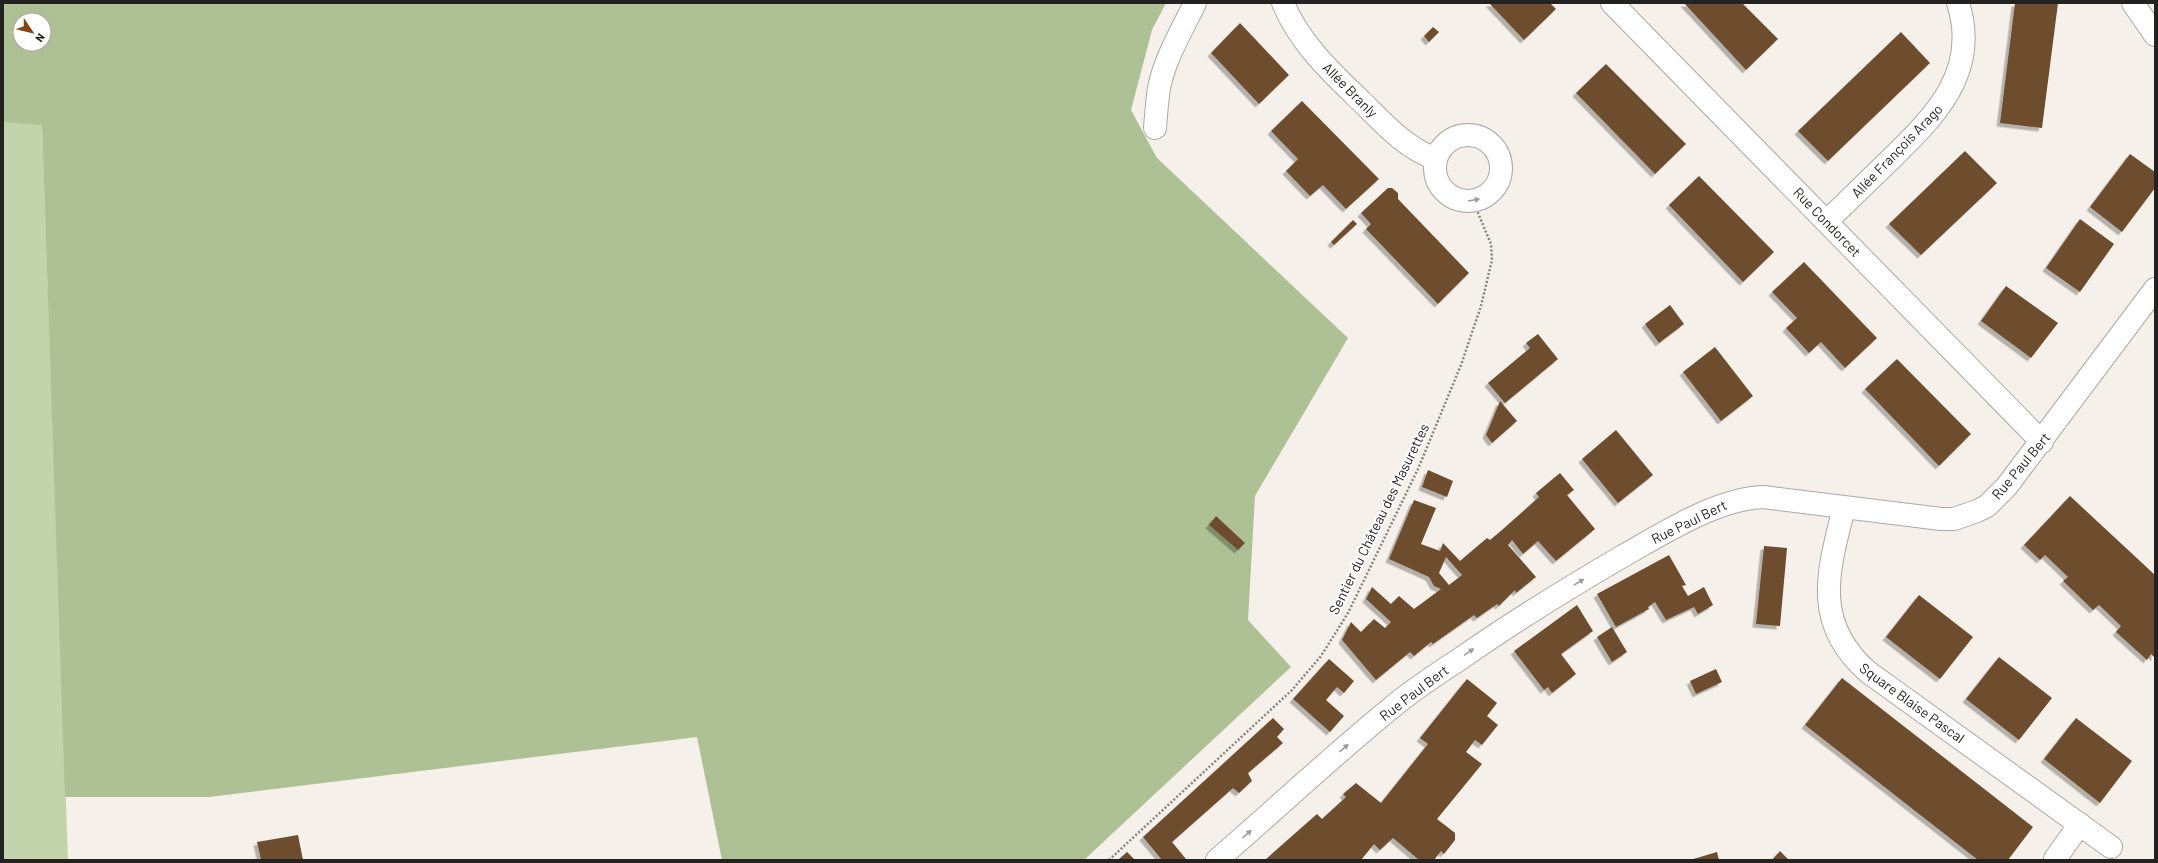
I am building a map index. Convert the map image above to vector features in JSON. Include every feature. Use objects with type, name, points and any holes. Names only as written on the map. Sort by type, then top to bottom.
[{"type":"street","points":[[1155,128],[1159,88],[1170,54],[1195,3]]},
{"type":"street","name":"Allée Branly","points":[[1283,3],[1306,43],[1333,74],[1410,147],[1436,159]]},
{"type":"street","name":"Rue Condorcet","points":[[1612,3],[2042,442]]},
{"type":"street","name":"Allée François Arago","points":[[1827,221],[1917,134],[1947,98],[1956,79],[1964,42],[1963,24],[1958,3]]},
{"type":"street","points":[[2133,3],[2155,35]]},
{"type":"street","points":[[1459,136],[1476,136],[1491,144],[1500,158],[1500,175],[1492,190],[1484,197],[1473,201],[1459,200],[1446,193],[1437,181],[1435,174],[1436,159],[1445,145],[1459,136]]},
{"type":"street","name":"Rue Paul Bert","points":[[1217,860],[1370,726],[1412,692],[1521,618],[1642,545],[1713,509],[1744,498],[1770,498],[1941,519],[1967,515],[1987,506],[2008,486],[2155,289]]},
{"type":"street","name":"Square Blaise Pascal","points":[[1844,508],[1829,567],[1829,585],[1833,621],[1837,636],[1846,649],[1868,672],[2111,847]]},
{"type":"street","points":[[2054,859],[2080,824]]},
{"type":"path","name":"Sentier du Château des Masurettes","points":[[1109,860],[1292,690],[1321,656],[1348,613],[1418,468],[1461,365],[1481,306],[1492,260],[1491,244],[1473,201]]},
{"type":"green space","points":[[3,3],[1166,3],[1152,30],[1131,110],[1157,158],[1348,338],[1255,496],[1248,620],[1291,667],[1084,860],[722,860],[697,737],[209,797],[65,797],[42,125],[3,122]]},
{"type":"green space","points":[[3,122],[42,124],[68,860],[3,860]]},
{"type":"building","points":[[1489,3],[1550,3],[1556,9],[1524,40]]},
{"type":"building","points":[[1684,3],[1742,3],[1778,39],[1746,70]]},
{"type":"building","points":[[2015,3],[2058,3],[2042,128],[2000,123]]},
{"type":"building","points":[[1240,23],[1289,75],[1259,104],[1211,53]]},
{"type":"building","points":[[1433,27],[1439,32],[1429,42],[1424,36]]},
{"type":"building","points":[[1901,32],[1930,63],[1828,161],[1798,131]]},
{"type":"building","points":[[1606,64],[1686,144],[1655,174],[1576,93]]},
{"type":"building","points":[[1302,101],[1379,179],[1346,209],[1323,185],[1310,196],[1286,171],[1298,159],[1271,131]]},
{"type":"building","points":[[1965,151],[1997,183],[1921,255],[1889,224]]},
{"type":"building","points":[[2130,154],[2155,172],[2155,188],[2122,232],[2090,207]]},
{"type":"building","points":[[1699,176],[1774,252],[1743,282],[1669,205]]},
{"type":"building","points":[[1388,188],[1392,188],[1398,193],[1398,199],[1469,273],[1438,304],[1366,229],[1371,224],[1361,213]]},
{"type":"building","points":[[2080,219],[2114,244],[2080,292],[2046,268]]},
{"type":"building","points":[[1353,220],[1357,224],[1334,245],[1331,242]]},
{"type":"building","points":[[1804,262],[1877,338],[1845,368],[1821,342],[1809,353],[1786,328],[1797,318],[1772,292]]},
{"type":"building","points":[[2006,286],[2058,323],[2031,358],[1981,321]]},
{"type":"building","points":[[1670,305],[1684,324],[1659,343],[1645,324]]},
{"type":"building","points":[[1538,334],[1558,359],[1505,403],[1488,383],[1530,348],[1526,343]]},
{"type":"building","points":[[1715,347],[1753,396],[1721,421],[1683,372]]},
{"type":"building","points":[[1897,359],[1971,434],[1939,466],[1865,389]]},
{"type":"building","points":[[1500,401],[1517,421],[1492,443],[1486,435]]},
{"type":"building","points":[[1616,430],[1653,475],[1618,503],[1582,459]]},
{"type":"building","points":[[1428,470],[1453,481],[1447,497],[1422,487]]},
{"type":"building","points":[[1560,473],[1574,490],[1567,495],[1595,529],[1556,561],[1538,541],[1523,554],[1512,540],[1508,545],[1536,577],[1516,593],[1515,590],[1499,606],[1497,604],[1477,618],[1474,615],[1433,644],[1431,642],[1414,656],[1410,652],[1376,680],[1342,640],[1351,622],[1361,632],[1374,619],[1385,628],[1391,622],[1366,599],[1372,587],[1391,604],[1399,596],[1414,609],[1441,589],[1434,586],[1429,577],[1389,559],[1414,500],[1436,508],[1421,544],[1440,551],[1443,543],[1460,561],[1487,538],[1490,540],[1539,497],[1536,493]],"holes":[[[1446,557],[1462,575],[1449,585],[1439,573]]]},
{"type":"building","points":[[2070,496],[2155,575],[2155,658],[2151,654],[2147,660],[2116,632],[2121,626],[2099,605],[2093,610],[2063,581],[2068,577],[2045,555],[2040,560],[2024,545]]},
{"type":"building","points":[[1216,516],[1245,543],[1238,550],[1209,525]]},
{"type":"building","points":[[1764,546],[1787,548],[1780,626],[1756,624]]},
{"type":"building","points":[[1669,555],[1686,585],[1682,586],[1688,596],[1704,587],[1713,605],[1698,614],[1694,607],[1666,620],[1655,602],[1648,607],[1649,609],[1616,627],[1597,594]]},
{"type":"building","points":[[1919,595],[1973,637],[1940,679],[1886,637]]},
{"type":"building","points":[[1577,605],[1593,631],[1561,654],[1576,674],[1552,693],[1548,687],[1544,690],[1514,651]]},
{"type":"building","points":[[1612,627],[1627,652],[1612,662],[1597,637]]},
{"type":"building","points":[[1999,657],[2052,698],[2019,740],[1966,699]]},
{"type":"building","points":[[1329,659],[1354,681],[1344,693],[1337,687],[1326,700],[1344,716],[1330,732],[1293,699]]},
{"type":"building","points":[[1716,669],[1722,682],[1696,694],[1690,681]]},
{"type":"building","points":[[1842,678],[2033,827],[2008,860],[1978,860],[1805,725]]},
{"type":"building","points":[[1467,679],[1497,703],[1487,716],[1498,725],[1482,745],[1475,740],[1466,752],[1482,764],[1437,819],[1455,833],[1455,840],[1444,854],[1441,851],[1434,860],[1419,860],[1393,838],[1380,850],[1374,844],[1361,860],[1265,860],[1317,814],[1322,819],[1346,797],[1343,794],[1356,783],[1381,803],[1428,744],[1420,738]]},
{"type":"building","points":[[1273,718],[1284,729],[1277,737],[1283,743],[1248,773],[1252,781],[1239,793],[1233,788],[1172,842],[1186,859],[1162,860],[1143,837]]},
{"type":"building","points":[[2076,718],[2132,761],[2100,803],[2044,759]]},
{"type":"building","points":[[298,835],[303,860],[261,860],[257,842]]},
{"type":"building","points":[[1780,851],[1789,860],[1772,860]]},
{"type":"building","points":[[1127,852],[1135,860],[1118,860]]},
{"type":"building","points":[[1717,852],[1719,860],[1690,860]]}]
